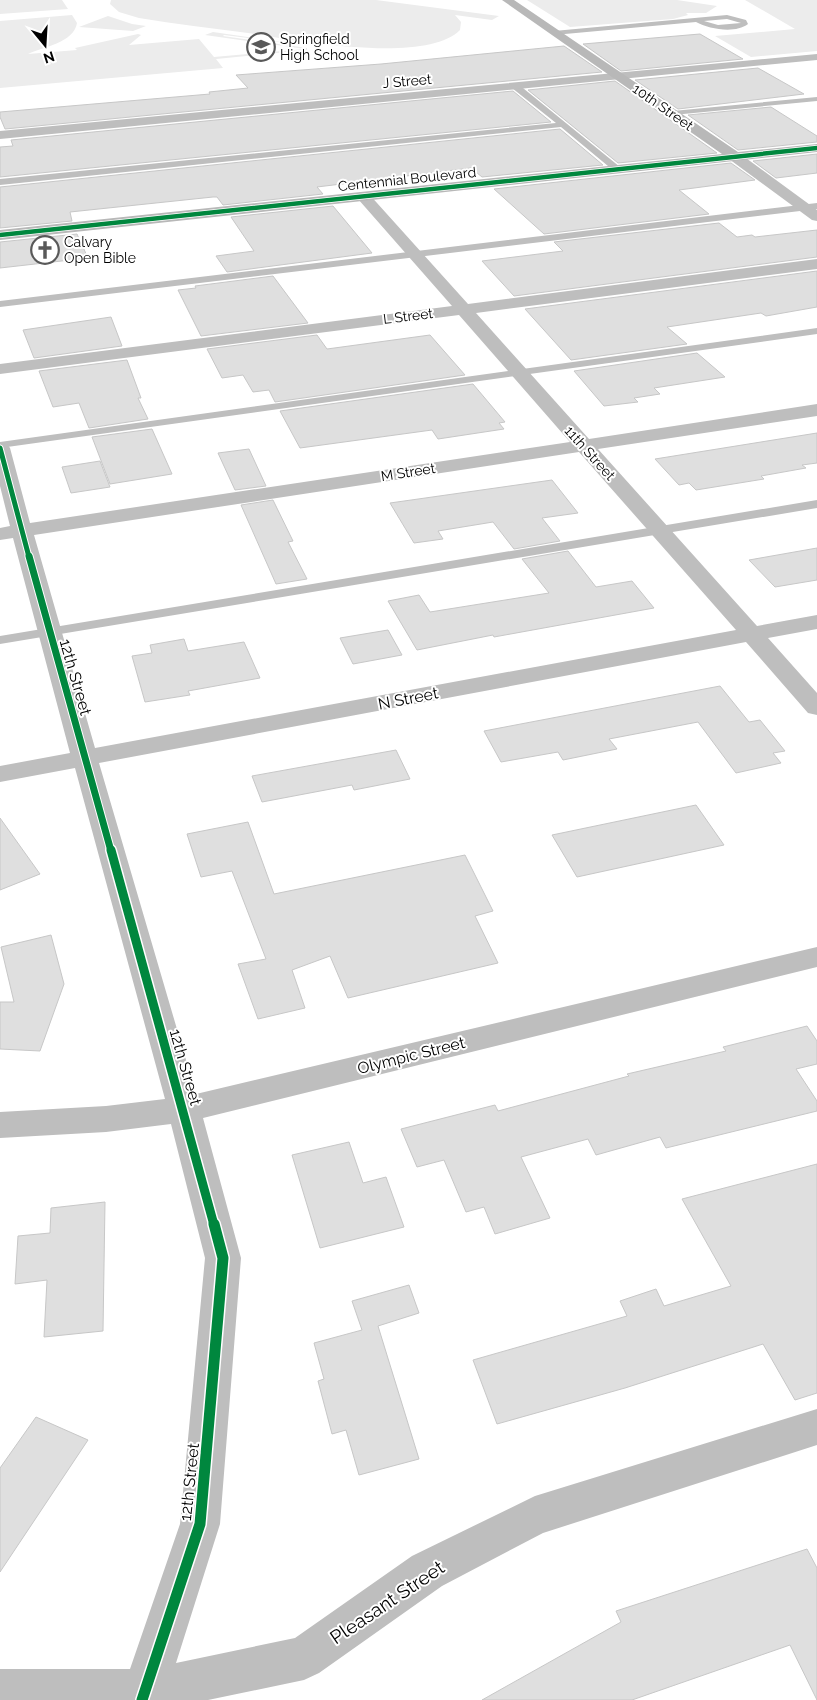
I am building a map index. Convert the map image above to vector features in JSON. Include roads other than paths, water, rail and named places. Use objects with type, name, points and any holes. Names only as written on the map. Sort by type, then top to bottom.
[{"type":"main road","name":"10th Street","points":[[506,0],[734,156]]},
{"type":"main road","name":"Centennial Boulevard","points":[[0,235],[817,148]]},
{"type":"street","name":"J Street","points":[[0,135],[817,57]]},
{"type":"street","name":"10th Street","points":[[734,156],[811,207],[817,217]]},
{"type":"street","name":"11th Street","points":[[364,196],[817,708]]},
{"type":"street","name":"L Street","points":[[0,368],[817,264]]},
{"type":"street","name":"M Street","points":[[11,532],[817,410]]},
{"type":"street","name":"12th Street","points":[[0,447],[11,532],[49,632],[184,1110],[223,1258],[200,1524],[144,1695]]},
{"type":"street","name":"N Street","points":[[0,774],[817,622]]},
{"type":"street","name":"Olympic Street","points":[[0,1125],[106,1119],[184,1110],[817,956]]},
{"type":"street","name":"Pleasant Street","points":[[0,1691],[144,1695],[304,1658],[428,1571],[535,1516],[817,1427]]},
{"type":"lane","points":[[554,33],[727,17],[744,21],[745,24],[741,26],[714,27],[697,20]]},
{"type":"lane","points":[[515,86],[617,169]]},
{"type":"lane","points":[[673,113],[817,99]]},
{"type":"lane","points":[[0,182],[563,124]]},
{"type":"lane","points":[[0,304],[811,207]]},
{"type":"lane","points":[[0,447],[817,331]]},
{"type":"lane","points":[[0,640],[817,504]]},
{"type":"place","name":"Springfield High School","points":[[261,47]]},
{"type":"place","name":"Calvary Open Bible","points":[[45,250]]}]
